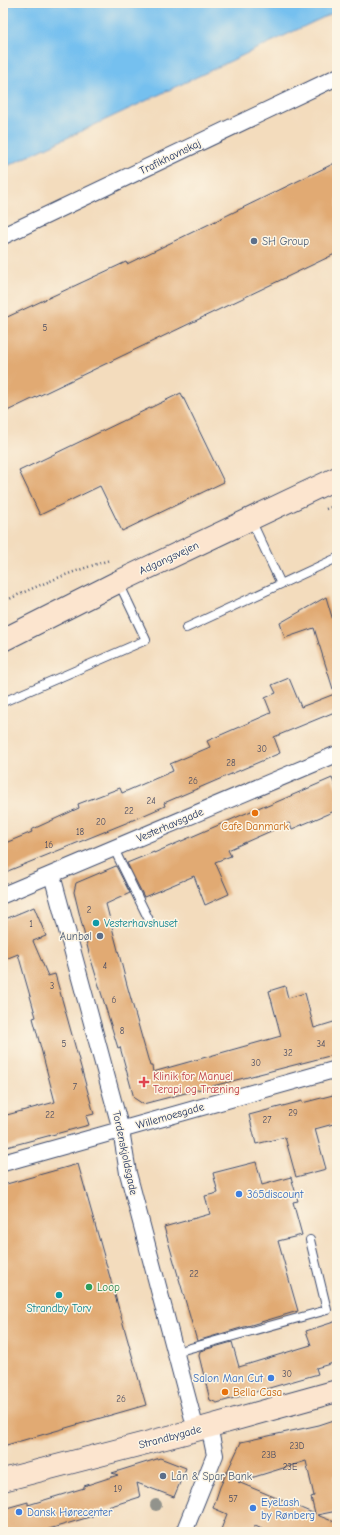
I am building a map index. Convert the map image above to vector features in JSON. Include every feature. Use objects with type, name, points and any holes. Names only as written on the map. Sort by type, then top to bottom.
[{"type":"street","name":"Trafikhavnskaj","points":[[3,236],[337,77]]},
{"type":"street","name":"Adgangsvejen","points":[[3,640],[118,582],[337,478]]},
{"type":"street","name":"Vesterhavsgade","points":[[3,895],[52,876],[337,754]]},
{"type":"street","name":"Tordenskjoldsgade","points":[[52,876],[121,1130],[128,1173],[176,1352],[203,1428],[215,1455],[184,1532]]},
{"type":"street","name":"Willemoesgade","points":[[3,1163],[337,1069]]},
{"type":"street","name":"Strandbygade","points":[[3,1480],[203,1428],[337,1391]]},
{"type":"lane","points":[[251,520],[281,584]]},
{"type":"lane","points":[[186,628],[337,558]]},
{"type":"lane","points":[[3,702],[146,640],[118,582]]},
{"type":"lane","points":[[114,849],[149,920]]},
{"type":"lane","points":[[176,1352],[327,1310],[310,1240]]},
{"type":"path","points":[[3,602],[74,571],[112,559]]},
{"type":"water","points":[[3,3],[337,3],[337,11],[3,168]]},
{"type":"building","points":[[337,162],[337,253],[3,413],[3,319],[126,262],[127,264]]},
{"type":"building","points":[[181,393],[224,482],[122,531],[100,486],[40,515],[19,471]]},
{"type":"building","points":[[326,597],[337,634],[337,689],[333,689],[314,628],[285,638],[280,623]]},
{"type":"building","points":[[289,678],[301,707],[337,693],[337,711],[274,737],[280,753],[164,803],[165,806],[126,823],[3,873],[3,844],[32,832],[31,830],[79,808],[78,804],[120,788],[122,793],[173,771],[170,764],[210,747],[207,741],[271,713],[265,698],[276,693],[272,685]]},
{"type":"building","points":[[332,778],[337,790],[337,810],[292,829],[289,823],[228,850],[231,856],[215,862],[229,894],[205,905],[194,876],[144,897],[127,863]]},
{"type":"building","points":[[116,866],[130,893],[106,904],[127,985],[153,1072],[281,1036],[269,991],[285,986],[288,998],[305,993],[314,1028],[337,1021],[337,1054],[143,1104],[134,1098],[120,1047],[118,1048],[89,953],[74,892],[76,883]]},
{"type":"building","points":[[34,907],[46,936],[33,941],[48,976],[55,974],[94,1114],[86,1116],[89,1125],[3,1148],[3,1116],[55,1102],[33,1018],[36,1017],[18,954],[3,960],[3,920]]},
{"type":"building","points":[[337,1094],[337,1123],[315,1129],[326,1169],[296,1177],[285,1137],[256,1144],[249,1115],[302,1101],[302,1103]]},
{"type":"building","points":[[256,1162],[262,1185],[291,1177],[298,1201],[293,1202],[302,1235],[278,1241],[298,1311],[197,1341],[164,1227],[210,1214],[205,1196],[218,1193],[213,1173]]},
{"type":"building","name":"Strandby Torv","points":[[78,1164],[146,1405],[3,1446],[3,1185]]},
{"type":"building","points":[[337,1321],[337,1362],[316,1368],[318,1374],[217,1403],[210,1400],[199,1356],[200,1351],[232,1342],[239,1367],[311,1345],[306,1331]]},
{"type":"building","points":[[337,1419],[337,1475],[333,1476],[337,1491],[337,1511],[317,1515],[337,1523],[337,1532],[270,1532],[255,1526],[252,1532],[220,1532],[227,1514],[213,1508],[220,1487],[241,1442],[319,1425]],"holes":[[[306,1461],[314,1496],[311,1497],[315,1514],[238,1482]]]},
{"type":"building","points":[[160,1458],[186,1468],[174,1497],[137,1483],[140,1497],[92,1512],[93,1516],[39,1532],[3,1532],[3,1509],[28,1502],[28,1505],[84,1488],[84,1486],[118,1475],[112,1473]]},
{"type":"place","name":"SH Group","points":[[254,241]]},
{"type":"place","name":"Cafe Danmark","points":[[255,813]]},
{"type":"place","name":"Vesterhavshuset","points":[[96,923]]},
{"type":"place","name":"Aunbøl","points":[[100,936]]},
{"type":"place","name":"Klinik for Manuel Terapi og Træning","points":[[144,1082]]},
{"type":"place","name":"365discount","points":[[239,1194]]},
{"type":"place","name":"Loop","points":[[89,1287]]},
{"type":"place","name":"Strandby Torv","points":[[59,1295]]},
{"type":"place","name":"Salon Man Cut","points":[[271,1378]]},
{"type":"place","name":"Bella Casa","points":[[225,1392]]},
{"type":"place","name":"Lån & Spar Bank","points":[[163,1476]]},
{"type":"place","name":"EyeLash by Rønberg","points":[[253,1508]]},
{"type":"place","name":"Dansk Hørecenter","points":[[19,1512]]}]
